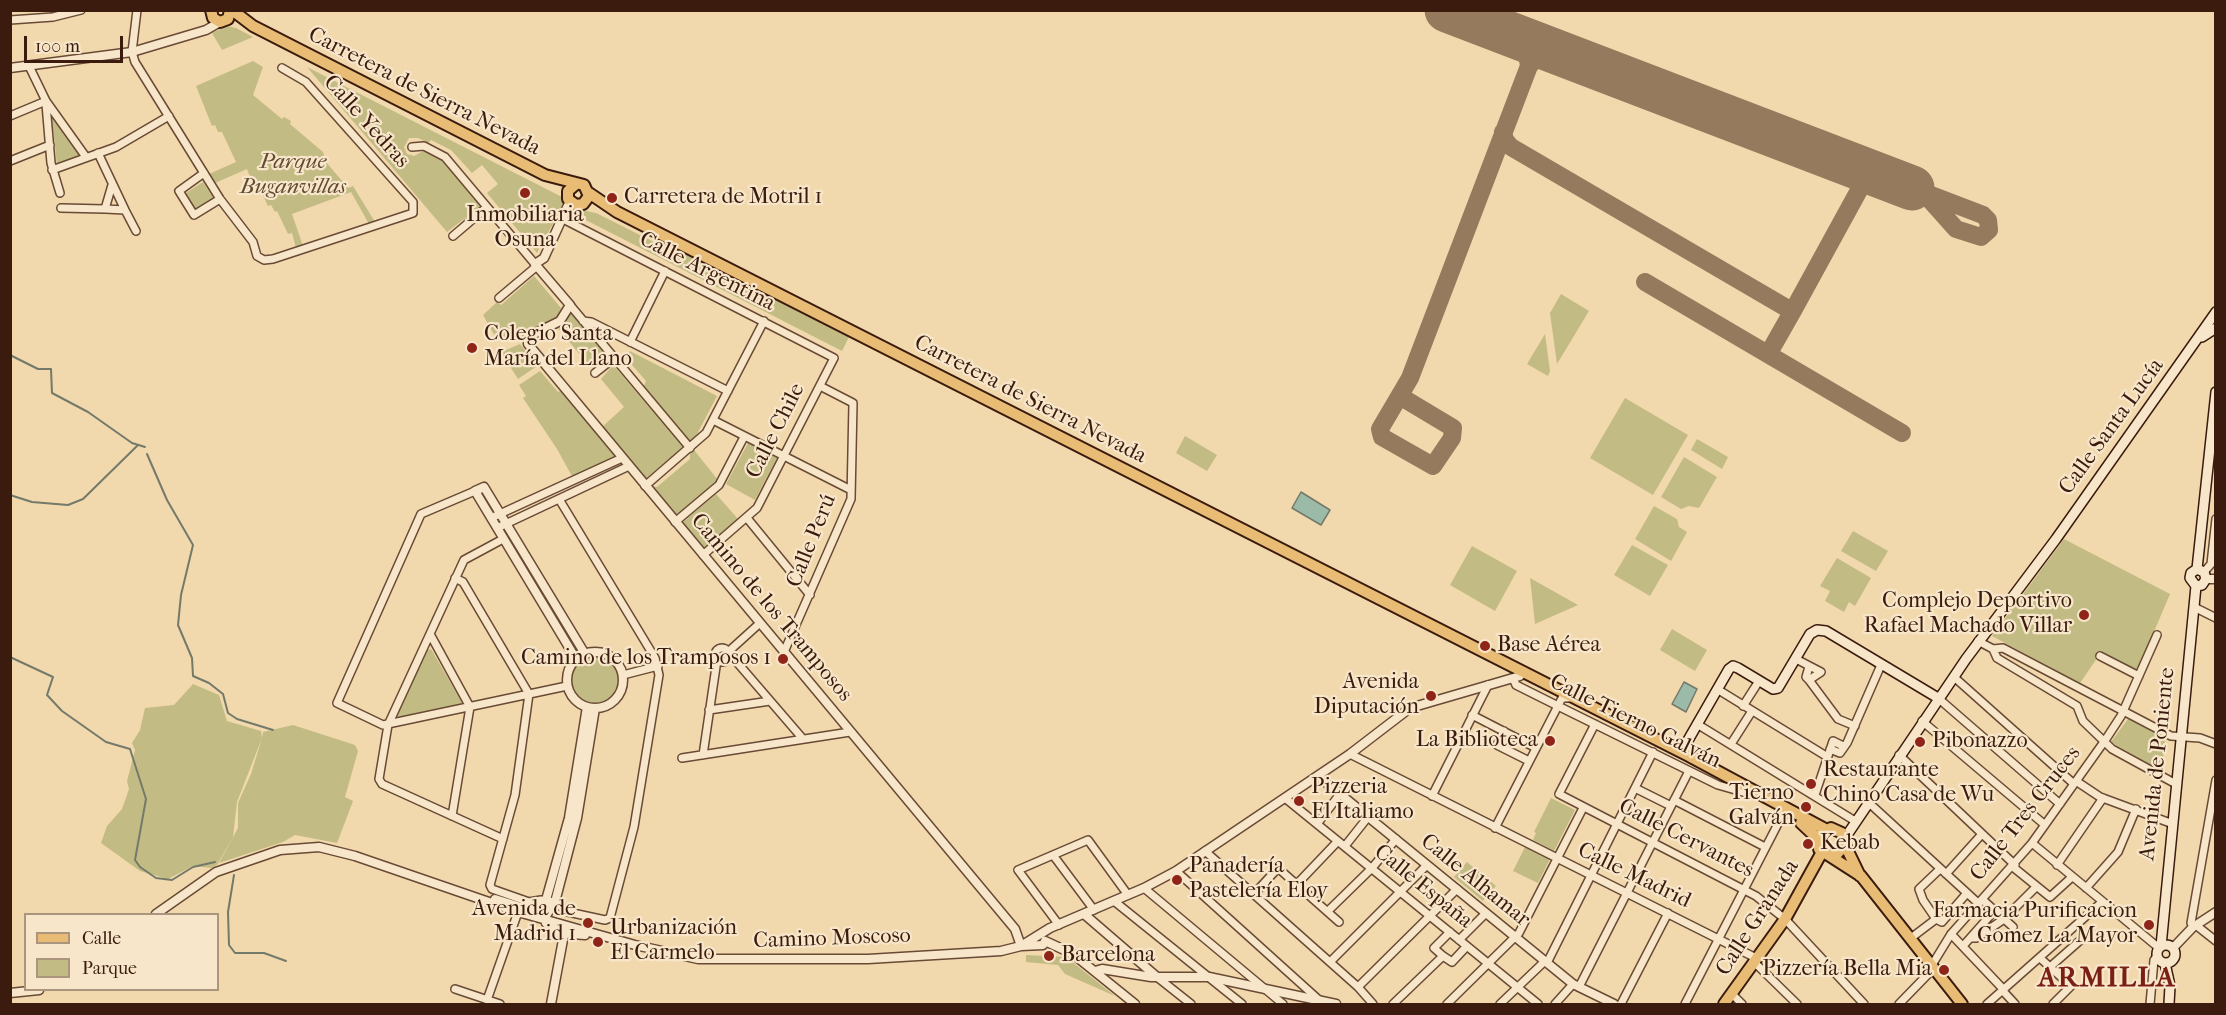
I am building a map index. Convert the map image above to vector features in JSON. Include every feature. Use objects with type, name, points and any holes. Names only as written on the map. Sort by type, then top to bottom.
[{"type":"main road","name":"Carretera de Sierra Nevada","points":[[219,14],[253,26],[545,175],[578,200],[608,207],[1433,628],[1519,675]]},
{"type":"main road","name":"Carretera de Sierra Nevada","points":[[545,175],[584,185],[578,200]]},
{"type":"main road","points":[[575,184],[569,189],[578,200]]},
{"type":"main road","name":"Calle Santa Lucía","points":[[1845,841],[1867,801],[1978,641],[2209,335],[2216,312]]},
{"type":"main road","points":[[2196,586],[2202,585],[2206,575],[2209,454],[2216,392]]},
{"type":"main road","name":"Avenida de Poniente","points":[[2159,950],[2196,586],[2190,578],[2191,573],[2206,575]]},
{"type":"main road","points":[[1689,756],[1687,742],[1733,666],[1773,689],[1778,688],[1810,634],[1816,630],[1826,631],[1938,698]]},
{"type":"main road","name":"Calle Tierno Galván","points":[[1519,675],[1581,701],[1826,829]]},
{"type":"main road","name":"Calle Tierno Galván","points":[[1519,675],[1560,702],[1711,773],[1807,826],[1818,839]]},
{"type":"main road","points":[[1668,745],[1687,742]]},
{"type":"main road","name":"Calle Tierno Galván","points":[[1689,756],[1711,773]]},
{"type":"main road","points":[[1860,876],[1827,854],[1818,839],[1826,829],[1837,829],[1845,841],[1860,876],[1962,1005]]},
{"type":"main road","points":[[1827,854],[1837,854],[1845,841]]},
{"type":"main road","name":"Calle Granada","points":[[1724,1005],[1785,919],[1827,854]]},
{"type":"main road","points":[[2165,963],[2174,958],[2173,948],[2167,945],[2159,950],[2165,963],[2176,1005]]},
{"type":"main road","points":[[2169,1005],[2170,986]]},
{"type":"street","points":[[34,10],[34,20]]},
{"type":"street","points":[[10,20],[34,20],[81,10]]},
{"type":"street","points":[[138,10],[132,52],[135,62],[169,116],[220,199],[194,215],[179,191],[204,173]]},
{"type":"street","points":[[10,68],[132,52],[194,33],[219,14]]},
{"type":"street","points":[[29,66],[46,101],[86,157]]},
{"type":"street","name":"Calle Yedras","points":[[220,199],[253,242],[257,256],[264,260],[413,213],[415,209],[413,202],[306,82],[282,68]]},
{"type":"street","points":[[10,117],[46,101]]},
{"type":"street","points":[[46,101],[52,170],[60,194]]},
{"type":"street","points":[[52,170],[116,147],[169,116]]},
{"type":"street","points":[[10,160],[50,145]]},
{"type":"street","points":[[412,147],[424,146],[445,158],[690,448]]},
{"type":"street","points":[[98,153],[136,231]]},
{"type":"street","points":[[105,209],[112,185]]},
{"type":"street","points":[[499,298],[544,258],[578,200]]},
{"type":"street","points":[[453,236],[487,207]]},
{"type":"street","points":[[61,208],[125,210]]},
{"type":"street","name":"Calle Argentina","points":[[565,221],[834,358]]},
{"type":"street","points":[[630,342],[665,271]]},
{"type":"street","name":"Camino de los Tramposos","points":[[570,305],[560,321],[528,337],[528,344],[1015,929],[1021,946]]},
{"type":"street","points":[[583,321],[598,326],[728,391]]},
{"type":"street","points":[[645,486],[706,433],[764,321]]},
{"type":"street","points":[[589,328],[598,326]]},
{"type":"street","points":[[595,373],[614,358]]},
{"type":"street","name":"Calle Chile","points":[[703,555],[757,508],[834,358]]},
{"type":"street","name":"Calle Perú","points":[[784,652],[851,499],[853,403],[820,386]]},
{"type":"street","points":[[713,420],[851,490]]},
{"type":"street","points":[[675,522],[719,485],[744,436]]},
{"type":"street","points":[[2209,454],[2216,443]]},
{"type":"street","points":[[491,519],[614,464],[622,458]]},
{"type":"street","points":[[614,464],[620,472]]},
{"type":"street","points":[[497,528],[620,472],[628,466]]},
{"type":"street","points":[[567,686],[388,725],[383,725],[340,706],[337,699],[421,514],[484,487],[585,654]]},
{"type":"street","points":[[475,491],[576,659]]},
{"type":"street","points":[[455,578],[463,582],[529,694],[515,795],[490,885],[492,889],[529,902],[550,901],[568,912],[601,921],[610,918],[634,827],[659,675],[658,666],[559,500]]},
{"type":"street","points":[[747,518],[810,595]]},
{"type":"street","points":[[2206,575],[2211,564],[2216,519]]},
{"type":"street","points":[[503,539],[464,560],[388,725],[380,782],[503,839]]},
{"type":"street","points":[[2194,607],[2216,618]]},
{"type":"street","points":[[728,654],[760,623]]},
{"type":"street","points":[[430,634],[470,707],[452,816]]},
{"type":"street","name":"Calle Tres Cruces","points":[[1902,1004],[1933,966],[1951,934],[2014,866],[2032,843],[2104,742],[2122,711],[2157,635]]},
{"type":"street","points":[[1978,641],[1992,649],[1997,658],[2077,706],[2083,721],[2112,749],[2176,784]]},
{"type":"street","points":[[424,647],[430,646],[437,649]]},
{"type":"street","points":[[1992,649],[2003,648],[2170,736],[2200,738],[2216,744]]},
{"type":"street","points":[[703,755],[717,660],[715,656],[719,649],[735,660],[803,739]]},
{"type":"street","points":[[603,653],[612,657],[623,675],[618,696],[608,705],[591,708],[572,697],[567,686],[568,671],[576,659],[585,654],[603,653]]},
{"type":"street","points":[[2100,656],[2139,676]]},
{"type":"street","points":[[1796,659],[1821,672],[1809,680]]},
{"type":"street","points":[[1815,795],[1821,784],[1826,756],[1833,741],[1843,746],[1855,726],[1881,665]]},
{"type":"street","points":[[623,675],[658,666]]},
{"type":"street","points":[[1809,667],[1806,677],[1838,718],[1855,726]]},
{"type":"street","points":[[1136,1005],[1065,948],[1046,936],[1059,925],[1144,888],[1176,871],[1350,754],[1410,708],[1519,675]]},
{"type":"street","points":[[1954,676],[2075,782],[2103,798],[2173,819]]},
{"type":"street","points":[[1743,706],[1760,681]]},
{"type":"street","points":[[1432,796],[1488,685]]},
{"type":"street","points":[[1717,689],[1826,756]]},
{"type":"street","points":[[1938,698],[2060,804]]},
{"type":"street","name":"Calle Tierno Galván","points":[[1560,702],[1581,701]]},
{"type":"street","points":[[709,710],[770,702]]},
{"type":"street","points":[[1495,828],[1560,702]]},
{"type":"street","name":"Calle Tierno Galván","points":[[1560,702],[1595,724],[1689,771],[1733,791],[1746,794]]},
{"type":"street","points":[[505,908],[513,907],[552,918],[550,901],[577,818],[591,708]]},
{"type":"street","points":[[1731,744],[1752,711]]},
{"type":"street","points":[[1472,715],[1536,748]]},
{"type":"street","points":[[1922,721],[2045,825]]},
{"type":"street","name":"Calle Cervantes","points":[[1595,724],[1559,794],[1745,889],[1785,919],[1864,1005]]},
{"type":"street","name":"Calle Tierno Galván","points":[[1697,724],[1855,821]]},
{"type":"street","points":[[1503,731],[1497,745],[1529,761]]},
{"type":"street","points":[[682,758],[850,732]]},
{"type":"street","points":[[1500,1005],[1546,962],[1653,752]]},
{"type":"street","name":"Calle Madrid","points":[[1350,754],[1719,939],[1754,960],[1797,1005]]},
{"type":"street","points":[[1899,755],[2049,897],[2072,877]]},
{"type":"street","points":[[1555,1005],[1576,986],[1627,893],[1689,771]]},
{"type":"street","name":"Calle Alhamar","points":[[1318,776],[1576,986],[1614,1005]]},
{"type":"street","points":[[2216,780],[2190,923],[2216,941]]},
{"type":"street","points":[[1635,788],[1766,847]]},
{"type":"street","points":[[1317,824],[1340,794]]},
{"type":"street","name":"Calle España","points":[[1285,798],[1538,1005]]},
{"type":"street","points":[[2057,865],[2103,798]]},
{"type":"street","points":[[1867,801],[1967,893],[1995,910],[2013,927]]},
{"type":"street","points":[[1447,1005],[1516,938],[1583,808]]},
{"type":"street","points":[[2086,888],[2118,852],[2136,809]]},
{"type":"street","points":[[1685,1005],[1783,814]]},
{"type":"street","name":"Calle Tierno Galván","points":[[1783,814],[1797,815]]},
{"type":"street","points":[[1345,846],[1368,817]]},
{"type":"street","points":[[1946,874],[1982,834]]},
{"type":"street","points":[[1328,911],[1372,868],[1396,839]]},
{"type":"street","points":[[1059,925],[1017,870],[1088,840],[1128,895]]},
{"type":"street","points":[[1297,884],[1338,841]]},
{"type":"street","points":[[2032,843],[2159,950]]},
{"type":"street","name":"Camino Moscoso","points":[[159,913],[216,872],[280,850],[305,847],[344,853],[505,908],[552,918],[564,930],[599,932]]},
{"type":"street","points":[[1205,851],[1358,987],[1373,1005]]},
{"type":"street","points":[[1053,855],[1094,910]]},
{"type":"street","points":[[1330,962],[1427,865]]},
{"type":"street","points":[[1254,894],[1278,868],[1340,922]]},
{"type":"street","points":[[1939,920],[1923,900],[1919,889],[1940,869]]},
{"type":"street","points":[[1176,871],[1321,1001]]},
{"type":"street","points":[[1972,938],[1976,938],[2004,919],[2036,886]]},
{"type":"street","points":[[1144,888],[1283,1005]]},
{"type":"street","points":[[1358,987],[1457,889]]},
{"type":"street","name":"Camino Moscoso","points":[[462,892],[645,947],[698,958],[749,960],[877,958],[940,952],[1001,951],[1046,936]]},
{"type":"street","points":[[1911,938],[1939,920],[1967,893]]},
{"type":"street","points":[[1114,901],[1242,1005]]},
{"type":"street","points":[[1988,1005],[2102,902]]},
{"type":"street","points":[[1964,946],[1995,910]]},
{"type":"street","points":[[487,1000],[518,912],[522,916],[564,930],[551,1005]]},
{"type":"street","points":[[2173,948],[2195,926],[2216,912]]},
{"type":"street","points":[[1459,940],[1486,913]]},
{"type":"street","points":[[1621,1005],[1668,913]]},
{"type":"street","points":[[1084,914],[1191,1005]]},
{"type":"street","points":[[1449,932],[1434,948],[1443,956],[1452,962],[1467,946]]},
{"type":"street","points":[[1951,934],[2015,1005]]},
{"type":"street","points":[[2050,967],[2084,937]]},
{"type":"street","name":"Avenida de Poniente","points":[[2150,1005],[2154,960],[2159,950]]},
{"type":"street","points":[[1393,1005],[1443,956]]},
{"type":"street","points":[[2040,958],[2071,986],[2053,1005]]},
{"type":"street","points":[[1095,971],[1102,969],[1157,977],[1209,977],[1263,987],[1336,1005]]},
{"type":"street","points":[[455,988],[500,1005]]},
{"type":"street","points":[[10,993],[29,991]]},
{"type":"street","points":[[1732,994],[1742,1005]]},
{"type":"green space","points":[[227,26],[253,37],[222,50],[212,33]]},
{"type":"green space","name":"Parque Buganvillas","points":[[253,61],[263,67],[253,95],[282,119],[284,117],[291,121],[290,124],[323,152],[326,162],[348,188],[353,186],[375,222],[369,224],[351,192],[292,214],[303,246],[296,248],[292,233],[288,234],[277,211],[275,212],[271,205],[268,206],[261,191],[256,192],[247,169],[215,183],[209,174],[236,162],[222,132],[218,132],[215,125],[212,126],[196,86]]},
{"type":"green space","points":[[307,67],[562,197],[565,208],[561,217],[557,216],[537,253],[487,193],[498,184],[482,165],[472,173],[451,150],[431,140],[428,143],[418,138],[409,138],[404,147],[407,154],[414,156],[423,151],[442,161],[481,206],[447,232]]},
{"type":"green space","points":[[55,118],[81,156],[57,165],[52,119]]},
{"type":"green space","points":[[203,182],[214,199],[196,210],[186,193]]},
{"type":"green space","points":[[582,210],[596,213],[660,245],[669,245],[849,337],[842,351],[576,215]]},
{"type":"green space","points":[[534,276],[561,308],[558,316],[508,341],[495,336],[483,315],[497,302],[501,305]]},
{"type":"green space","points":[[1561,294],[1589,311],[1557,364],[1550,313]]},
{"type":"green space","points":[[571,313],[607,357],[599,365],[590,367],[558,328]]},
{"type":"green space","points":[[1545,334],[1550,371],[1548,376],[1527,364]]},
{"type":"green space","points":[[520,344],[537,366],[518,379],[501,352]]},
{"type":"green space","points":[[630,351],[717,396],[695,438],[690,441],[644,386],[646,381],[626,358]]},
{"type":"green space","points":[[613,365],[683,447],[645,479],[602,427],[624,407],[601,379]]},
{"type":"green space","points":[[540,371],[558,392],[562,390],[616,455],[615,460],[573,478],[557,449],[523,398],[526,396],[519,385]]},
{"type":"green space","points":[[1625,398],[1688,435],[1653,495],[1590,458]]},
{"type":"green space","points":[[1185,436],[1217,455],[1207,471],[1176,453]]},
{"type":"green space","points":[[1697,439],[1728,457],[1722,469],[1691,450]]},
{"type":"green space","points":[[748,443],[777,458],[755,500],[726,484]]},
{"type":"green space","points":[[694,450],[718,480],[676,516],[651,486],[657,487],[690,459],[690,453]]},
{"type":"green space","points":[[1684,457],[1717,477],[1699,508],[1689,506],[1681,509],[1661,497]]},
{"type":"green space","points":[[716,494],[738,519],[703,549],[682,523]]},
{"type":"green space","points":[[1654,506],[1677,519],[1679,527],[1687,532],[1671,561],[1635,539]]},
{"type":"green space","points":[[1853,531],[1888,551],[1876,571],[1841,551]]},
{"type":"green space","name":"Complejo Deportivo Rafael Machado Villar","points":[[2064,539],[2170,594],[2138,669],[2133,670],[2100,654],[2080,683],[1992,636]]},
{"type":"green space","points":[[1632,545],[1668,565],[1650,596],[1614,575]]},
{"type":"green space","points":[[1472,546],[1517,571],[1495,611],[1450,585]]},
{"type":"green space","points":[[1837,558],[1871,578],[1855,606],[1849,602],[1844,612],[1825,601],[1830,591],[1820,586]]},
{"type":"green space","points":[[1530,578],[1578,605],[1535,624]]},
{"type":"green space","points":[[1672,629],[1707,650],[1695,671],[1660,650]]},
{"type":"green space","points":[[431,649],[463,704],[400,719],[397,714],[427,650]]},
{"type":"green space","points":[[595,657],[611,664],[618,680],[611,696],[595,703],[579,696],[572,680],[579,664]]},
{"type":"green space","points":[[193,684],[219,695],[227,721],[261,731],[262,738],[237,802],[233,837],[217,865],[211,868],[193,866],[168,879],[140,871],[101,843],[107,826],[122,809],[129,789],[127,781],[135,750],[132,743],[140,730],[145,708],[174,705]]},
{"type":"green space","points":[[2128,719],[2165,738],[2162,771],[2111,742]]},
{"type":"green space","points":[[293,725],[355,745],[358,751],[345,797],[353,801],[337,843],[295,835],[283,842],[219,863],[238,828],[238,803],[251,774],[263,732]]},
{"type":"green space","points":[[1551,798],[1575,810],[1554,851],[1533,840],[1536,833],[1534,832]]},
{"type":"green space","points":[[1525,847],[1550,859],[1538,883],[1513,871]]},
{"type":"green space","points":[[1467,862],[1496,886],[1483,901],[1454,877]]},
{"type":"green space","points":[[1026,955],[1066,957],[1115,996],[1065,974],[1058,965],[1026,962]]},
{"type":"shaded area","points":[[1301,492],[1330,510],[1321,525],[1292,508]]},
{"type":"shaded area","points":[[1684,682],[1697,689],[1686,712],[1672,704]]},
{"type":"waterway","points":[[10,355],[38,369],[51,369],[52,393],[88,412],[132,443],[145,447]]},
{"type":"waterway","points":[[10,495],[32,502],[68,505],[83,499],[137,446]]},
{"type":"waterway","points":[[147,454],[167,500],[193,545],[181,595],[178,625],[192,658],[193,676],[209,683],[223,694],[228,713],[237,719],[273,730]]},
{"type":"waterway","points":[[10,657],[53,677],[47,695],[62,711],[106,742],[130,749],[146,799],[135,860],[140,867],[156,878],[172,880],[193,867],[215,862]]},
{"type":"waterway","points":[[234,875],[228,912],[229,945],[235,953],[264,953],[286,961]]},
{"type":"taxiway","points":[[1515,36],[1526,47],[1529,66]]},
{"type":"taxiway","points":[[1402,393],[1403,398],[1453,428],[1452,438],[1433,466],[1382,437],[1380,429],[1410,378],[1529,66],[1541,54],[1560,54]]},
{"type":"taxiway","points":[[1503,132],[1505,140],[1511,147],[1790,310],[1795,307],[1869,172]]},
{"type":"taxiway","points":[[1923,192],[1983,215],[1988,220],[1989,230],[1981,237],[1956,229],[1923,192]]},
{"type":"taxiway","points":[[1645,282],[1902,433]]},
{"type":"taxiway","points":[[1773,357],[1770,351],[1795,307]]},
{"type":"runway","points":[[1447,10],[1912,188]]},
{"type":"place","name":"Inmobiliaria Osuna","points":[[525,193]]},
{"type":"place","name":"Carretera de Motril 1","points":[[612,198]]},
{"type":"place","name":"Colegio Santa María del Llano","points":[[472,348]]},
{"type":"place","name":"Complejo Deportivo Rafael Machado Villar","points":[[2084,615]]},
{"type":"place","name":"Base Aérea","points":[[1485,646]]},
{"type":"place","name":"Camino de los Tramposos 1","points":[[783,659]]},
{"type":"place","name":"Avenida Diputación","points":[[1431,696]]},
{"type":"place","name":"La Biblioteca","points":[[1550,741]]},
{"type":"place","name":"Pibonazzo","points":[[1920,742]]},
{"type":"place","name":"Restaurante Chino Casa de Wu","points":[[1811,784]]},
{"type":"place","name":"Pizzeria El Italiamo","points":[[1299,801]]},
{"type":"place","name":"Tierno Galván","points":[[1806,807]]},
{"type":"place","name":"Kebab","points":[[1808,844]]},
{"type":"place","name":"Panadería Pastelería Eloy","points":[[1177,880]]},
{"type":"place","name":"Avenida de Madrid 1","points":[[588,923]]},
{"type":"place","name":"Farmacia Purificacion Gomez La Mayor","points":[[2149,925]]},
{"type":"place","name":"Urbanización El Carmelo","points":[[598,942]]},
{"type":"place","name":"Barcelona","points":[[1049,956]]},
{"type":"place","name":"Pizzería Bella Mia","points":[[1944,970]]},
{"type":"district","name":"ARMILLA","points":[[2107,979]]}]
